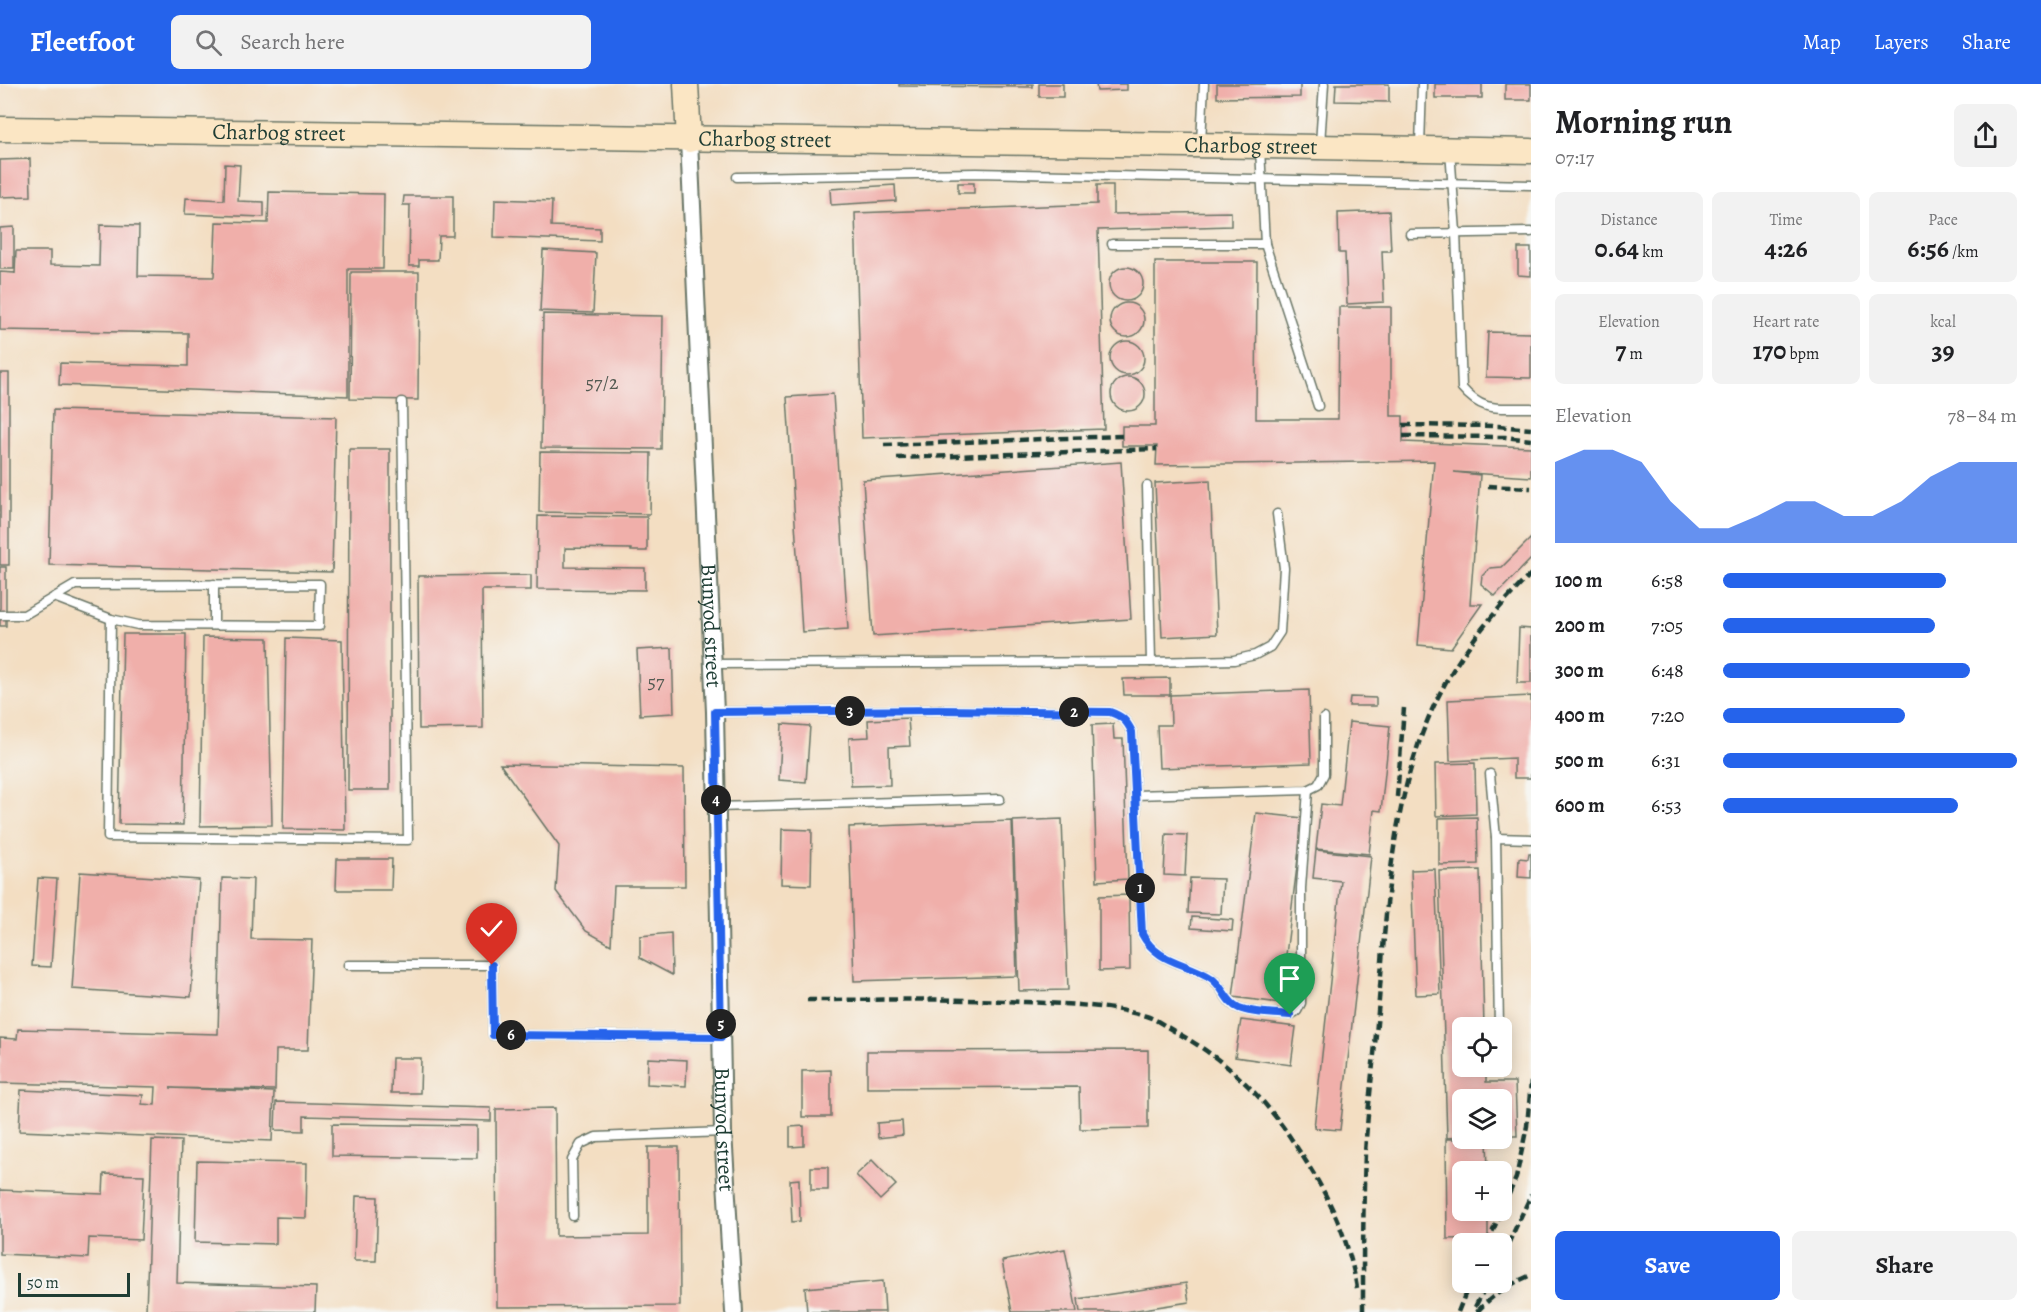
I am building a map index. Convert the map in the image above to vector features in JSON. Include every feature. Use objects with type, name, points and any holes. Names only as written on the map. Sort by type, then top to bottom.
[{"type":"street","name":"Bunyod street","points":[[686,84],[715,712],[723,1132],[734,1312]]},
{"type":"street","name":"Charbog street","points":[[0,129],[1531,151]]},
{"type":"lane","points":[[1201,145],[1204,84]]},
{"type":"lane","points":[[1320,147],[1324,84]]},
{"type":"lane","points":[[1420,150],[1422,84]]},
{"type":"lane","points":[[1260,146],[1265,243],[1318,406]]},
{"type":"lane","points":[[1450,150],[1456,232],[1462,388],[1472,400],[1486,407],[1531,408]]},
{"type":"lane","points":[[737,177],[976,173],[1531,185]]},
{"type":"lane","points":[[1410,234],[1531,232]]},
{"type":"lane","points":[[1112,244],[1265,243]]},
{"type":"lane","points":[[111,619],[108,837],[408,840],[402,402]]},
{"type":"lane","points":[[1147,486],[1151,662]]},
{"type":"lane","points":[[712,664],[1151,662],[1234,660],[1255,655],[1270,647],[1280,632],[1284,568],[1277,514]]},
{"type":"lane","points":[[214,584],[214,625]]},
{"type":"lane","points":[[0,615],[24,615],[54,597],[75,585],[320,584],[320,626],[138,626],[111,619],[54,597]]},
{"type":"lane","points":[[715,712],[950,710],[1110,712],[1119,715],[1127,722],[1132,732],[1142,934],[1148,945],[1160,955],[1211,978],[1219,985],[1233,1006],[1241,1010],[1290,1015],[1297,1011],[1301,1004],[1301,888],[1308,790]]},
{"type":"lane","points":[[1135,795],[1308,790],[1318,785],[1324,774],[1324,718]]},
{"type":"lane","points":[[1490,774],[1496,838],[1499,1017]]},
{"type":"lane","points":[[716,807],[1000,799]]},
{"type":"lane","points":[[1496,838],[1531,839]]},
{"type":"lane","points":[[348,965],[492,965],[493,1035],[721,1037]]},
{"type":"lane","points":[[573,1216],[572,1160],[581,1144],[596,1137],[723,1132]]},
{"type":"building","points":[[899,84],[1033,84],[1033,87],[899,86]]},
{"type":"building","points":[[1039,84],[1063,84],[1063,97],[1039,97]]},
{"type":"building","points":[[1096,84],[1127,84],[1127,90],[1097,91]]},
{"type":"building","points":[[1217,84],[1300,84],[1300,97],[1217,98]]},
{"type":"building","points":[[1336,84],[1389,84],[1389,102],[1335,101]]},
{"type":"building","points":[[1435,84],[1482,84],[1482,98],[1435,98]]},
{"type":"building","points":[[1505,84],[1531,84],[1531,100],[1505,100]]},
{"type":"building","points":[[30,159],[31,196],[0,197],[0,160]]},
{"type":"building","points":[[225,164],[240,165],[238,201],[264,202],[264,217],[185,214],[186,198],[224,200]]},
{"type":"building","points":[[958,183],[974,183],[974,193],[958,193]]},
{"type":"building","points":[[895,185],[896,201],[831,205],[830,189]]},
{"type":"building","points":[[1097,185],[1113,185],[1113,214],[1231,212],[1231,226],[1098,230],[1104,429],[862,438],[855,213],[1097,204]]},
{"type":"building","points":[[269,192],[384,194],[383,269],[348,269],[348,396],[59,385],[60,363],[188,366],[188,333],[0,330],[0,272],[15,274],[16,251],[50,251],[50,265],[99,266],[100,225],[139,226],[138,276],[214,277],[216,222],[268,223]]},
{"type":"building","points":[[404,196],[453,196],[453,236],[439,236],[438,260],[419,260],[419,266],[409,266],[410,205],[403,205]]},
{"type":"building","points":[[495,199],[552,201],[551,226],[600,228],[600,241],[494,237]]},
{"type":"building","points":[[1389,211],[1391,251],[1382,251],[1384,302],[1347,304],[1345,253],[1339,253],[1338,213]]},
{"type":"building","points":[[14,227],[14,269],[0,269],[0,228]]},
{"type":"building","points":[[1518,248],[1531,248],[1531,276],[1518,275]]},
{"type":"building","points":[[543,250],[596,253],[593,313],[540,311]]},
{"type":"building","points":[[1155,262],[1257,262],[1256,419],[1338,419],[1339,307],[1391,307],[1391,416],[1403,416],[1403,442],[1531,447],[1531,477],[1454,472],[1480,475],[1470,604],[1482,604],[1451,648],[1418,645],[1434,461],[1156,465],[1157,446],[1122,446],[1122,426],[1155,426]]},
{"type":"building","points":[[1126,267],[1138,272],[1143,284],[1138,296],[1126,301],[1114,296],[1109,284],[1114,272]]},
{"type":"building","points":[[351,272],[419,272],[418,400],[350,399]]},
{"type":"building","points":[[1127,303],[1139,308],[1144,320],[1139,332],[1127,337],[1115,332],[1110,320],[1115,308]]},
{"type":"building","points":[[543,314],[663,316],[661,449],[541,448]]},
{"type":"building","points":[[1488,332],[1531,333],[1531,378],[1486,377]]},
{"type":"building","points":[[1127,341],[1139,346],[1144,358],[1139,370],[1127,375],[1115,370],[1110,358],[1115,346]]},
{"type":"building","points":[[0,373],[9,373],[9,565],[0,565]]},
{"type":"building","points":[[1128,377],[1140,382],[1145,394],[1140,406],[1128,411],[1116,406],[1111,394],[1116,382]]},
{"type":"building","points":[[833,394],[848,629],[802,632],[787,397]]},
{"type":"building","points":[[53,410],[336,417],[332,572],[49,565]]},
{"type":"building","points":[[349,449],[390,449],[390,790],[348,790]]},
{"type":"building","points":[[540,452],[651,453],[650,514],[539,512]]},
{"type":"building","points":[[1121,462],[1131,619],[873,636],[863,480]]},
{"type":"building","points":[[1210,480],[1217,634],[1162,637],[1155,483]]},
{"type":"building","points":[[538,516],[647,517],[647,551],[565,548],[565,567],[645,568],[645,590],[537,589]]},
{"type":"building","points":[[1531,538],[1531,559],[1495,596],[1481,584],[1482,576],[1490,568],[1502,567]]},
{"type":"building","points":[[0,567],[6,567],[6,626],[0,626]]},
{"type":"building","points":[[531,575],[531,590],[482,590],[483,728],[419,729],[418,576]]},
{"type":"building","points":[[1519,628],[1531,629],[1531,683],[1517,683]]},
{"type":"building","points":[[123,634],[186,634],[183,825],[119,824]]},
{"type":"building","points":[[203,637],[268,638],[272,825],[200,826]]},
{"type":"building","points":[[286,638],[342,640],[345,830],[283,829]]},
{"type":"building","points":[[672,648],[674,713],[640,715],[637,650]]},
{"type":"building","points":[[1170,678],[1170,695],[1124,695],[1123,679]]},
{"type":"building","points":[[1309,690],[1311,763],[1159,768],[1157,725],[1171,725],[1170,695]]},
{"type":"building","points":[[1531,696],[1531,778],[1514,778],[1514,758],[1450,761],[1448,700]]},
{"type":"building","points":[[1350,697],[1376,698],[1376,706],[1349,706]]},
{"type":"building","points":[[908,718],[910,746],[889,747],[890,785],[851,786],[849,738],[869,737],[868,720]]},
{"type":"building","points":[[1349,722],[1390,726],[1381,811],[1374,810],[1369,854],[1316,849],[1321,804],[1340,806]]},
{"type":"building","points":[[782,724],[810,726],[806,782],[779,780]]},
{"type":"building","points":[[1113,724],[1114,739],[1123,739],[1128,879],[1097,881],[1092,725]]},
{"type":"building","points":[[1475,763],[1476,814],[1436,816],[1435,764]]},
{"type":"building","points":[[500,764],[684,768],[685,886],[614,886],[611,945],[586,931],[556,891],[559,846]]},
{"type":"building","points":[[1256,813],[1303,818],[1280,1003],[1233,997]]},
{"type":"building","points":[[1477,817],[1478,864],[1439,865],[1439,818]]},
{"type":"building","points":[[1062,819],[1068,990],[1019,991],[1013,821]]},
{"type":"building","points":[[1012,821],[1017,976],[854,981],[849,827]]},
{"type":"building","points":[[782,829],[812,830],[811,885],[781,884]]},
{"type":"building","points":[[1166,834],[1187,835],[1185,876],[1164,875]]},
{"type":"building","points":[[1316,850],[1371,856],[1340,1130],[1314,1128],[1341,881],[1313,878]]},
{"type":"building","points":[[1531,853],[1531,878],[1518,877],[1519,858],[1528,859]]},
{"type":"building","points":[[337,859],[392,859],[391,890],[336,890]]},
{"type":"building","points":[[1435,869],[1440,994],[1416,995],[1411,870]]},
{"type":"building","points":[[1480,870],[1484,1017],[1452,1017],[1452,1077],[1486,1077],[1486,1082],[1515,1082],[1517,1136],[1512,1136],[1512,1089],[1452,1089],[1452,1138],[1447,1138],[1439,871]]},
{"type":"building","points":[[80,872],[199,880],[191,997],[72,989]]},
{"type":"building","points":[[38,878],[57,879],[51,967],[32,966]]},
{"type":"building","points":[[222,878],[253,879],[251,939],[312,940],[308,1050],[276,1050],[275,1090],[170,1088],[274,1092],[272,1141],[19,1131],[21,1090],[143,1095],[142,1104],[155,1105],[156,1087],[0,1083],[0,1038],[17,1039],[18,1029],[218,1034]]},
{"type":"building","points":[[1190,878],[1223,879],[1221,914],[1188,913]]},
{"type":"building","points":[[1129,895],[1130,970],[1099,971],[1099,896]]},
{"type":"building","points":[[1192,917],[1233,920],[1232,931],[1191,928]]},
{"type":"building","points":[[671,933],[672,975],[640,958],[640,936]]},
{"type":"building","points":[[1241,1020],[1296,1027],[1291,1065],[1235,1057]]},
{"type":"building","points":[[1148,1050],[1148,1128],[1080,1129],[1079,1087],[867,1088],[867,1051]]},
{"type":"building","points":[[392,1058],[421,1058],[420,1093],[391,1093]]},
{"type":"building","points":[[648,1058],[687,1060],[686,1086],[647,1084]]},
{"type":"building","points":[[831,1070],[831,1117],[802,1117],[802,1071]]},
{"type":"building","points":[[276,1102],[491,1108],[491,1121],[304,1116],[304,1131],[275,1130]]},
{"type":"building","points":[[555,1108],[556,1236],[648,1235],[648,1147],[679,1147],[680,1306],[497,1307],[496,1109]]},
{"type":"building","points":[[902,1121],[903,1135],[878,1138],[877,1123]]},
{"type":"building","points":[[332,1124],[477,1126],[477,1158],[332,1156]]},
{"type":"building","points":[[804,1126],[804,1146],[790,1147],[790,1127]]},
{"type":"building","points":[[1446,1139],[1452,1139],[1452,1149],[1487,1149],[1488,1161],[1452,1161],[1452,1221],[1488,1221],[1488,1233],[1452,1233],[1452,1239],[1447,1239]]},
{"type":"building","points":[[152,1140],[181,1141],[177,1283],[316,1287],[315,1312],[146,1311]]},
{"type":"building","points":[[872,1160],[896,1185],[880,1200],[856,1175]]},
{"type":"building","points":[[197,1161],[307,1163],[306,1218],[276,1217],[276,1244],[195,1242]]},
{"type":"building","points":[[811,1167],[828,1167],[828,1190],[811,1190]]},
{"type":"building","points":[[104,1174],[144,1175],[141,1240],[89,1238],[88,1258],[0,1254],[0,1190],[103,1194]]},
{"type":"building","points":[[799,1179],[800,1221],[792,1222],[790,1180]]},
{"type":"building","points":[[356,1196],[378,1197],[376,1261],[354,1261]]},
{"type":"building","points":[[1065,1249],[1077,1312],[1012,1312],[1002,1261]]},
{"type":"building","points":[[883,1281],[885,1312],[807,1312],[805,1288]]},
{"type":"building","points":[[1186,1283],[1189,1302],[1124,1312],[1080,1312],[1078,1299]]},
{"type":"railway","points":[[1403,425],[1498,426],[1531,429]]},
{"type":"railway","points":[[884,445],[1122,436]]},
{"type":"railway","points":[[1403,436],[1505,437],[1531,440]]},
{"type":"railway","points":[[897,458],[1157,449]]},
{"type":"railway","points":[[1488,486],[1531,488]]},
{"type":"railway","points":[[1363,1312],[1366,1135],[1390,877],[1406,787],[1419,744],[1436,702],[1458,662],[1492,616],[1531,574]]},
{"type":"railway","points":[[1397,797],[1404,708]]},
{"type":"railway","points":[[807,1000],[1056,1003],[1116,1009],[1157,1021],[1192,1041],[1225,1065],[1254,1092],[1280,1123],[1315,1176],[1333,1211],[1347,1247],[1357,1288]]},
{"type":"railway","points":[[1492,1233],[1516,1178],[1527,1126],[1531,1082]]},
{"type":"railway","points":[[1512,1236],[1531,1195]]},
{"type":"railway","points":[[1477,1312],[1502,1290],[1531,1275]]},
{"type":"railway","points":[[1458,1312],[1466,1293]]},
{"type":"railway","points":[[1475,1307],[1482,1293]]},
{"type":"route","points":[[492,965],[493,1035],[721,1037],[715,712],[938,710],[1110,712],[1119,715],[1127,722],[1132,732],[1142,934],[1148,945],[1160,955],[1211,978],[1219,985],[1233,1006],[1241,1010],[1290,1015]]}]
